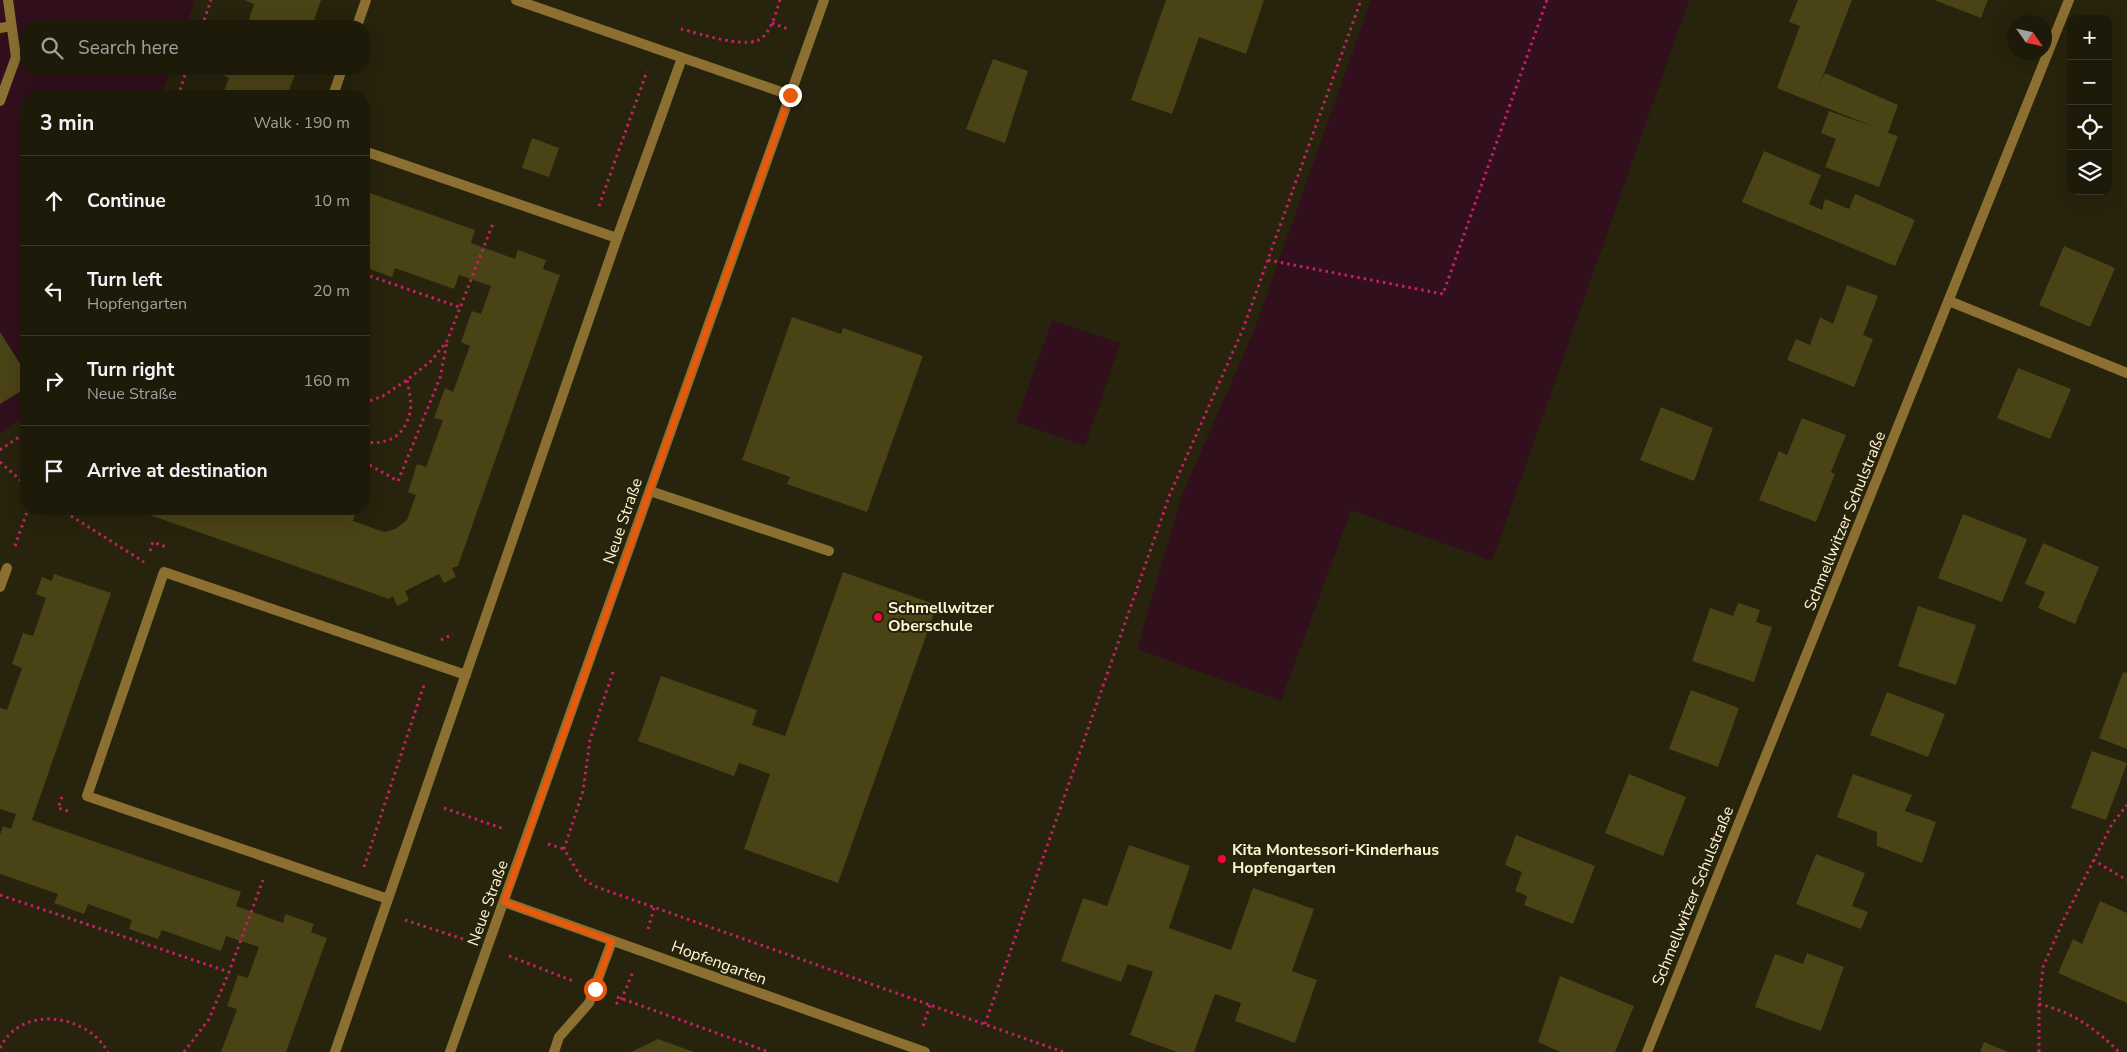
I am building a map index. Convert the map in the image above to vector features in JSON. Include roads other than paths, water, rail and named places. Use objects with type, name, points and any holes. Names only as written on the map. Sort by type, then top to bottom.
[{"type":"street","points":[[0,101],[16,57],[8,0]]},
{"type":"street","points":[[359,20],[366,0]]},
{"type":"street","points":[[516,0],[790,95]]},
{"type":"street","name":"Neue Straße","points":[[450,1052],[824,0]]},
{"type":"street","name":"Schmellwitzer Schulstraße","points":[[1647,1052],[2069,0]]},
{"type":"street","points":[[0,28],[11,26]]},
{"type":"street","points":[[335,1052],[617,238],[682,58]]},
{"type":"street","points":[[335,90],[340,75]]},
{"type":"street","points":[[370,153],[617,238]]},
{"type":"street","points":[[1949,302],[2127,373]]},
{"type":"street","points":[[650,491],[829,550]]},
{"type":"street","points":[[0,587],[7,568]]},
{"type":"street","points":[[388,899],[87,796],[164,572],[466,675]]},
{"type":"street","name":"Hopfengarten","points":[[504,902],[925,1052]]},
{"type":"street","points":[[554,1052],[559,1037],[589,1004],[612,941]]},
{"type":"place","name":"Schmellwitzer Oberschule","points":[[878,617]]},
{"type":"place","name":"Kita Montessori-Kinderhaus Hopfengarten","points":[[1222,859]]}]
